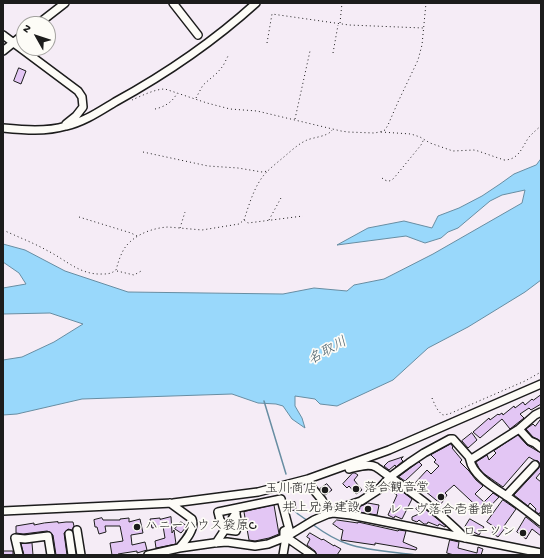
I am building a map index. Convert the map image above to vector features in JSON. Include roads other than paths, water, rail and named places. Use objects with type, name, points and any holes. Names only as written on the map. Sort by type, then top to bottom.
[{"type":"street","points":[[48,16],[65,3]]},
{"type":"street","points":[[173,3],[198,35]]},
{"type":"street","points":[[3,128],[44,130],[64,127],[88,117],[161,75],[187,58],[213,40],[256,3]]},
{"type":"street","points":[[3,35],[78,91],[82,97],[83,107],[64,127]]},
{"type":"street","points":[[3,51],[16,41]]},
{"type":"street","points":[[3,511],[170,503],[258,492],[309,479],[389,450],[541,384]]},
{"type":"street","points":[[470,460],[519,429],[535,415],[541,412]]},
{"type":"street","points":[[519,429],[530,441],[541,448]]},
{"type":"street","points":[[148,555],[216,542],[255,546],[268,544],[285,538],[314,520],[360,501],[378,490],[390,477],[424,453],[450,439],[453,439],[469,457],[475,471],[493,487],[541,522]]},
{"type":"street","points":[[341,468],[347,469],[368,465],[373,466],[435,509],[465,538]]},
{"type":"street","points":[[506,496],[535,465]]},
{"type":"street","points":[[309,479],[313,489],[331,514]]},
{"type":"street","points":[[226,528],[220,520],[218,512],[236,511],[281,499],[289,528],[284,531],[285,538],[283,555]]},
{"type":"street","points":[[170,503],[192,519],[193,522],[193,526],[183,548]]},
{"type":"street","points":[[216,542],[236,511]]},
{"type":"street","points":[[331,514],[351,515],[541,553]]},
{"type":"street","points":[[77,530],[81,555]]},
{"type":"street","points":[[69,534],[72,555]]},
{"type":"street","points":[[19,555],[15,538],[48,536],[51,555]]},
{"type":"street","points":[[285,538],[312,555]]},
{"type":"street","points":[[183,548],[189,555]]},
{"type":"water","name":"名取川","points":[[541,159],[541,280],[525,292],[468,327],[428,348],[393,380],[337,406],[320,404],[315,399],[295,396],[295,406],[302,418],[305,428],[292,419],[283,406],[258,403],[232,394],[82,399],[17,414],[3,415],[3,360],[22,357],[54,342],[83,324],[50,313],[3,314],[3,288],[26,284],[19,273],[3,262],[3,244],[25,250],[65,271],[128,292],[283,294],[314,288],[347,291],[354,285],[384,279],[433,254],[522,203],[525,190],[502,195],[490,201],[458,228],[448,232],[441,238],[425,243],[406,236],[337,245],[368,228],[404,221],[432,228],[438,216],[459,208],[482,196],[514,174],[536,165]]},
{"type":"waterway","points":[[264,401],[286,474]]},
{"type":"waterway","points":[[295,511],[308,521]]},
{"type":"waterway","points":[[312,524],[334,538],[356,546],[373,550],[416,555]]},
{"type":"place","name":"落合観音堂","points":[[356,489]]},
{"type":"place","name":"玉川商店","points":[[325,490]]},
{"type":"place","name":"レーヴ落合壱番館","points":[[441,497]]},
{"type":"place","name":"井上兄弟建設","points":[[368,509]]},
{"type":"place","name":"ハニーハウス袋原C","points":[[137,527]]},
{"type":"place","name":"ローソン","points":[[523,533]]}]
